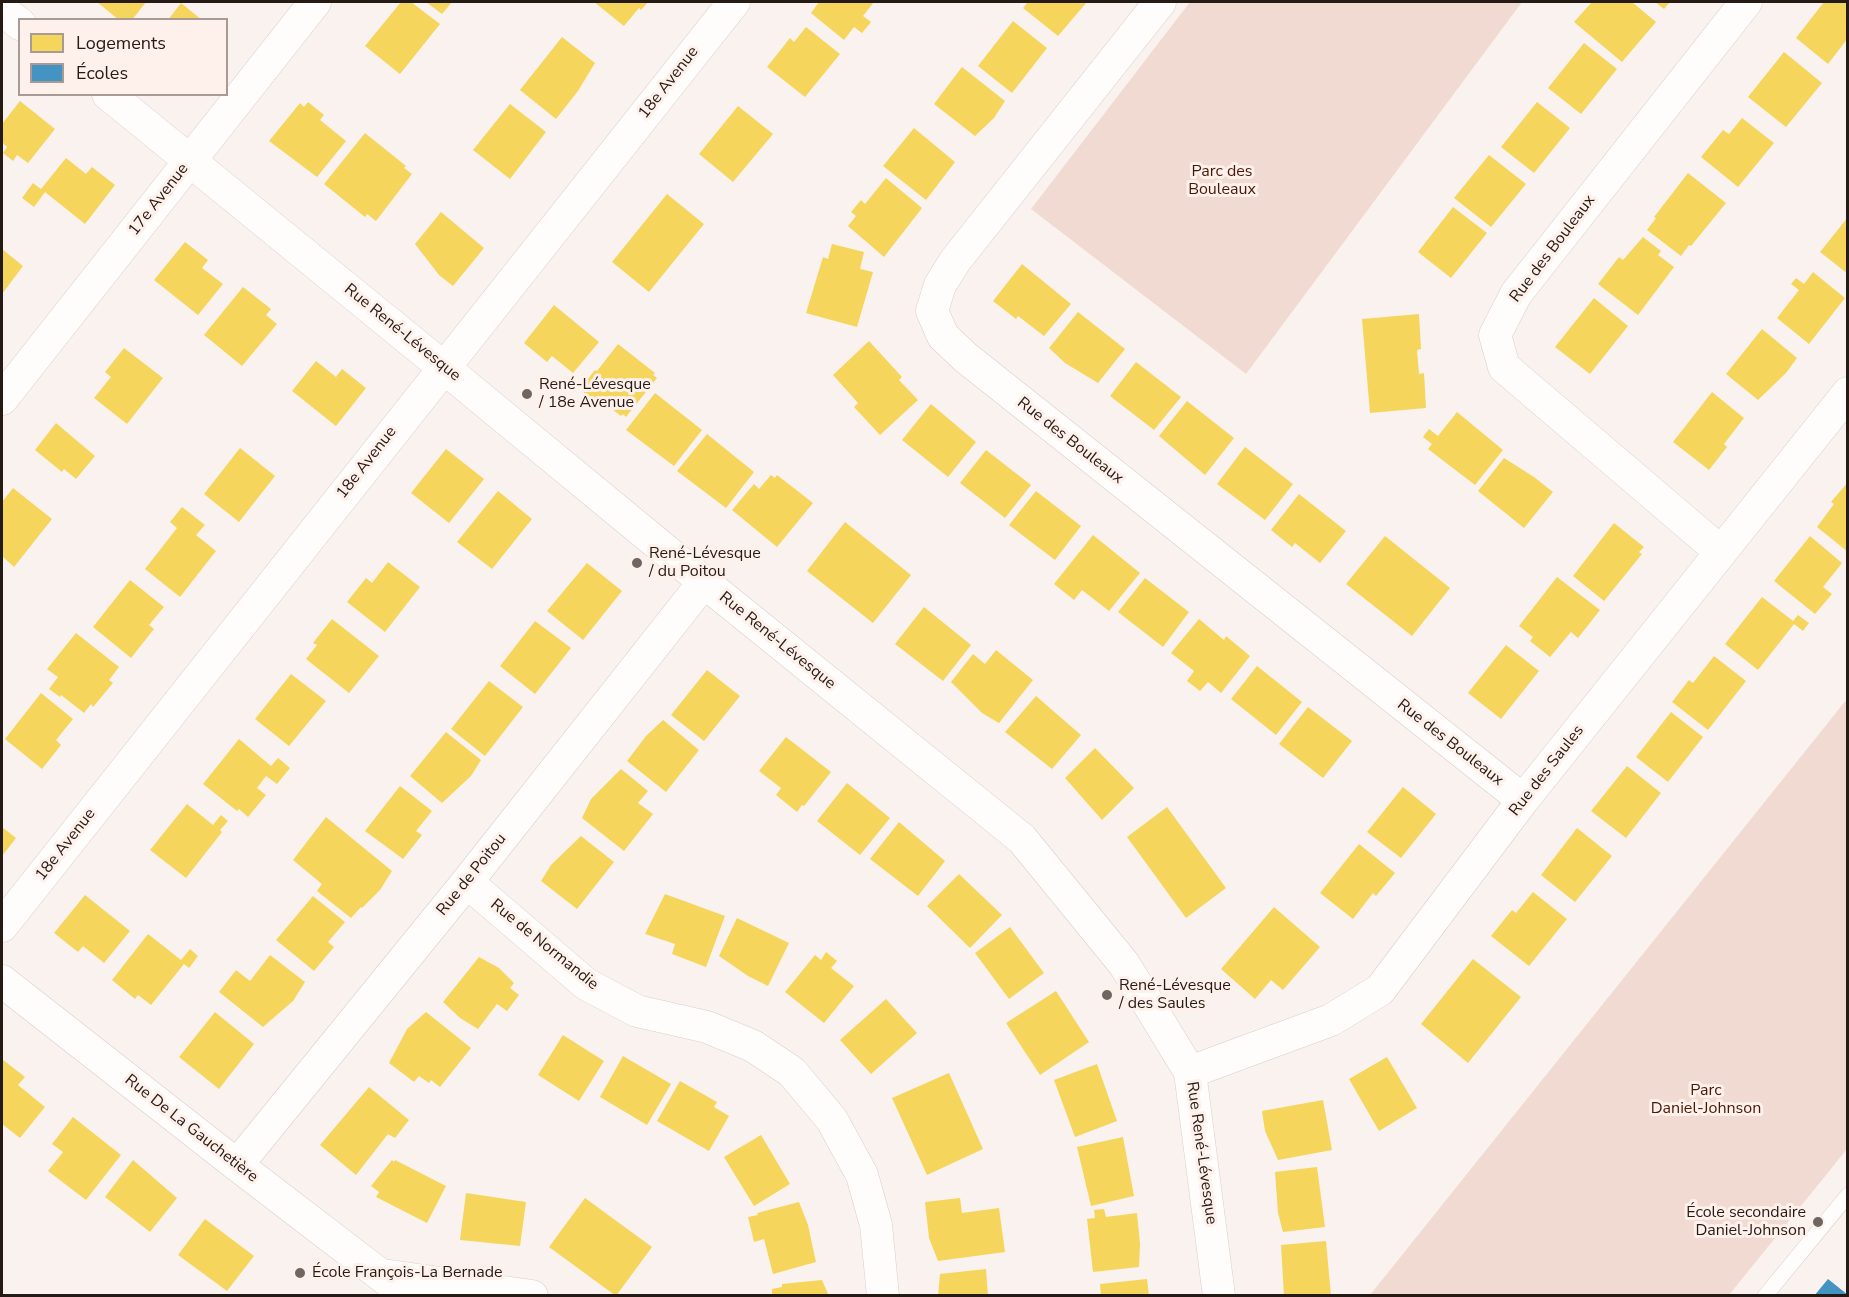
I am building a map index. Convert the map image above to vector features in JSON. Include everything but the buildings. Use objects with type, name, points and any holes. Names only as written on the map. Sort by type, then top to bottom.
[{"type":"street","name":"17e Avenue","points":[[2,399],[315,2]]},
{"type":"street","name":"18e Avenue","points":[[2,926],[734,2]]},
{"type":"street","name":"Rue des Bouleaux","points":[[1160,2],[955,261],[940,285],[932,311],[935,320],[943,336],[965,357],[1523,800]]},
{"type":"street","name":"Rue des Bouleaux","points":[[1721,552],[1504,367],[1496,335],[1516,294],[1746,2]]},
{"type":"street","points":[[2,10],[18,22]]},
{"type":"street","name":"Rue René-Lévesque","points":[[110,96],[1022,839],[1124,964],[1190,1072],[1219,1296]]},
{"type":"street","name":"Rue des Saules","points":[[1190,1072],[1331,1020],[1380,990],[1523,800],[1848,393]]},
{"type":"street","name":"Rue de Poitou","points":[[237,1165],[467,882],[704,582]]},
{"type":"street","name":"Rue de Normandie","points":[[467,882],[586,984],[637,1011],[707,1028],[753,1046],[792,1072],[832,1120],[862,1175],[876,1224],[883,1296]]},
{"type":"street","name":"Rue De La Gauchetière","points":[[2,981],[408,1296]]},
{"type":"street","name":"Rue De La Gauchetière","points":[[382,1275],[532,1296]]},
{"type":"lane","points":[[1765,1296],[1848,1195]]},
{"type":"green space","name":"Parc des Bouleaux","points":[[1190,2],[1522,2],[1246,374],[1031,209]]},
{"type":"green space","name":"Parc Daniel-Johnson","points":[[1847,699],[1847,1149],[1729,1295],[1370,1295]]},
{"type":"place","name":"René-Lévesque / 18e Avenue","points":[[527,394]]},
{"type":"place","name":"René-Lévesque / du Poitou","points":[[637,563]]},
{"type":"place","name":"René-Lévesque / des Saules","points":[[1107,995]]},
{"type":"place","name":"École secondaire Daniel-Johnson","points":[[1818,1222]]},
{"type":"place","name":"École François-La Bernade","points":[[300,1273]]}]
